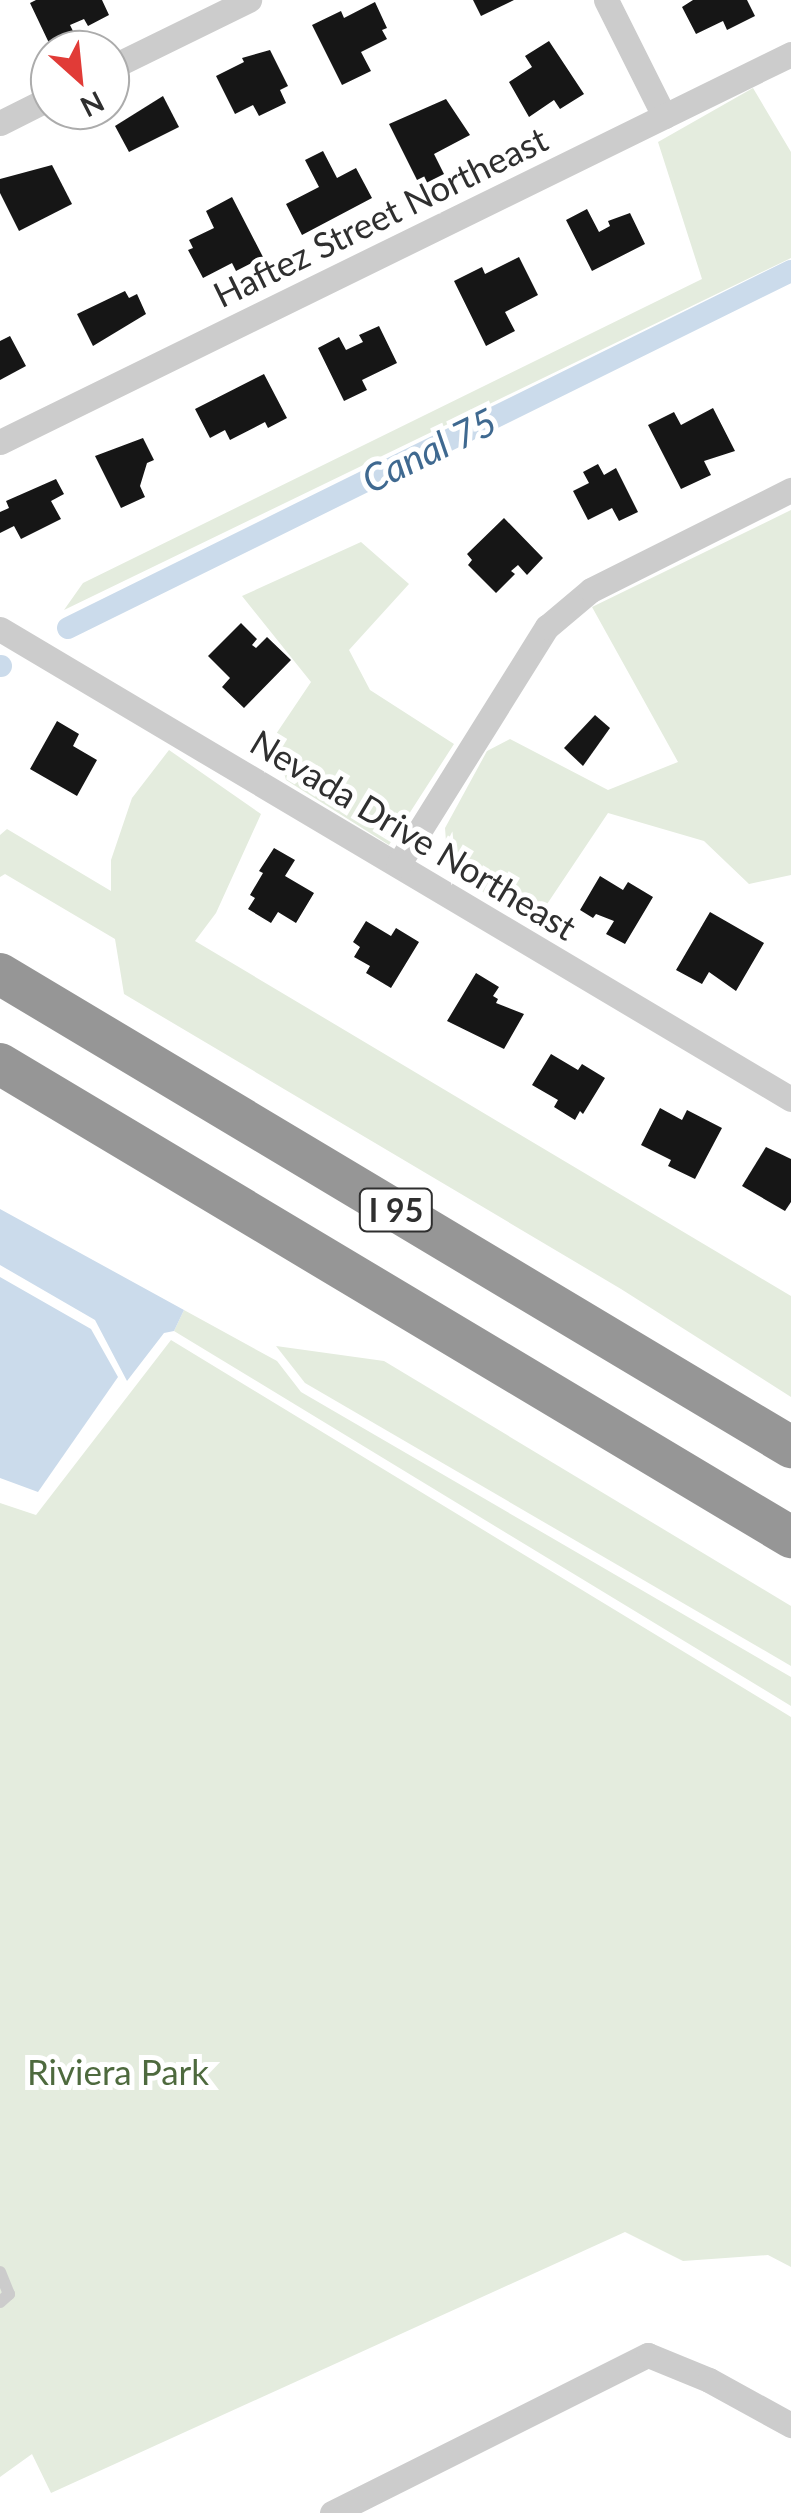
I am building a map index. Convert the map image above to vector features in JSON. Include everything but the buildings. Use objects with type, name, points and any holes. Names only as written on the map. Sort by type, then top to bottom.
[{"type":"highway","name":"I 95","points":[[0,974],[791,1447]]},
{"type":"highway","name":"I 95","points":[[0,1064],[791,1537]]},
{"type":"street","points":[[130,58],[248,0]]},
{"type":"street","points":[[606,0],[664,116]]},
{"type":"street","name":"Haftez Street Northeast","points":[[0,442],[791,54]]},
{"type":"street","points":[[0,123],[30,108]]},
{"type":"street","points":[[398,865],[547,627],[591,590],[791,490]]},
{"type":"street","name":"Nevada Drive Northeast","points":[[0,629],[791,1099]]},
{"type":"street","points":[[332,2513],[648,2355],[709,2380],[791,2425]]},
{"type":"lane","points":[[0,2272],[9,2294],[0,2302]]},
{"type":"green space","points":[[753,88],[791,152],[791,258],[64,610],[83,583],[702,279],[658,142]]},
{"type":"green space","points":[[791,510],[791,875],[749,884],[704,841],[608,813],[533,925],[448,869],[445,828],[487,751],[510,739],[608,790],[678,762],[592,607]]},
{"type":"green space","points":[[361,542],[409,584],[349,650],[370,690],[454,744],[389,845],[286,780],[274,737],[311,682],[242,596]]},
{"type":"green space","points":[[169,750],[261,814],[216,913],[195,941],[791,1296],[791,1397],[621,1289],[124,994],[115,939],[5,874],[0,877],[0,835],[7,829],[111,891],[111,860],[132,798]]},
{"type":"green space","points":[[184,1310],[277,1361],[301,1392],[791,1677],[791,1706],[174,1331]]},
{"type":"green space","name":"Riviera Park","points":[[171,1340],[791,1717],[791,2267],[768,2255],[683,2261],[625,2232],[51,2493],[32,2454],[0,2477],[0,1503],[36,1515]]},
{"type":"green space","points":[[276,1346],[384,1361],[791,1606],[791,1666],[305,1383]]},
{"type":"water","points":[[0,1209],[184,1310],[174,1331],[164,1333],[127,1381],[95,1320],[0,1265]]},
{"type":"water","points":[[0,1277],[91,1329],[118,1377],[38,1492],[0,1478]]},
{"type":"waterway","name":"Canal 75","points":[[68,628],[791,271]]}]
